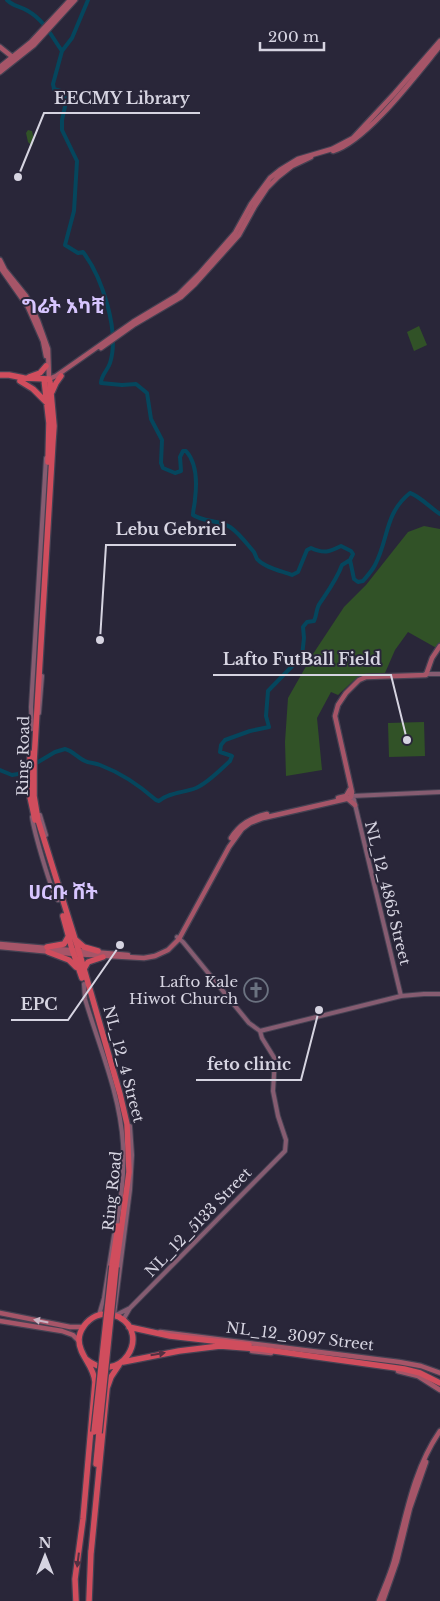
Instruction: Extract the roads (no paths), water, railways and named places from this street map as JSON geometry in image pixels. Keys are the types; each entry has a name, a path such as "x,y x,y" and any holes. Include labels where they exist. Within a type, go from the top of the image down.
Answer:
{"highway":[{"path":"20,379 35,376 48,365"},
{"path":"50,396 62,373"},
{"path":"0,376 45,381"},
{"path":"20,379 47,403"},
{"name":"Ring Road","path":"45,381 50,396 54,426 51,441 31,776 33,806 85,984 120,1094 127,1124 129,1149 129,1172 114,1266 96,1433"},
{"name":"Ring Road","path":"45,381 51,441"},
{"path":"47,949 64,944 71,936 84,947 98,951"},
{"path":"47,949 69,960 82,970 88,962 103,957"},
{"path":"111,1249 119,1230"},
{"path":"119,1230 122,1250"},
{"path":"83,1519 83,1500 95,1382 94,1372 81,1350 79,1341 83,1327 90,1320 99,1315 115,1316 124,1320 129,1327 132,1336 132,1347 112,1373 107,1388 91,1553"},
{"path":"129,1327 170,1336 215,1340 404,1366 421,1370 440,1378"},
{"path":"86,1359 97,1366 115,1366 122,1362 220,1346 260,1349 404,1369 420,1372 440,1382"},
{"path":"76,1601 75,1579 96,1433"},
{"path":"89,1601 96,1433"}],"main road":[{"path":"0,72 41,34 70,0"},
{"path":"52,22 75,0"},
{"path":"177,298 235,233 251,204 270,178 298,159 332,149 353,138 440,41"},
{"path":"45,381 62,373 119,335 133,322 177,298 195,284 239,235 260,196 278,177 300,162 336,150 356,140 440,46"},
{"path":"2,51 14,58"},
{"path":"2,51 13,55 14,58"},
{"path":"2,51 4,54 2,66"},
{"path":"2,66 14,58"},
{"path":"0,260 5,270 26,296 48,346 48,365 45,381"},
{"path":"0,267 23,298 31,313 45,349 48,365 62,373"},
{"path":"355,805 350,796 352,792 335,716 341,701 361,678 368,676 426,674 431,657 440,645"},
{"path":"0,946 76,952 103,957 153,957 168,950 178,938 229,842 239,827 256,817 350,796"},
{"path":"76,952 98,951 126,955 150,955 166,948 178,938"},
{"path":"0,1313 70,1327 83,1327"},
{"path":"0,1321 62,1331 73,1335 79,1341"},
{"name":"NL_12_3097 Street","path":"156,1332 399,1362 421,1366 440,1373"},
{"path":"238,1348 401,1371 418,1376 440,1390"},
{"path":"381,1601 395,1561 404,1516 425,1456 440,1432"},
{"path":"418,1477 440,1436"}],"street":[{"path":"426,674 440,674"},
{"path":"350,796 440,792"},
{"name":"NL_12_4865 Street","path":"355,805 402,996"},
{"path":"178,938 254,1028 260,1031 402,996 440,994"},
{"path":"85,984 86,1001 118,1111 122,1137 123,1175 118,1219 111,1249 104,1298 99,1315"},
{"name":"NL_12_4 Street","path":"85,984 94,997 130,1126 132,1170 115,1302 115,1316"},
{"name":"NL_12_5133 Street","path":"130,1308 285,1151 286,1140 275,1102 274,1058 260,1031"},
{"path":"115,1302 124,1311"},
{"path":"115,1316 130,1308"},
{"path":"124,1320 130,1308"}],"waterway":[{"path":"7,0 39,19 62,51"},
{"path":"88,0 72,38 62,51 53,84 54,89 64,92 66,102 62,130 77,161 74,211 65,245 78,253 83,252 90,263 103,290 111,320 113,336 110,363 102,377 101,383 136,384 147,393 151,419 162,440 161,463 163,468 175,473 181,471 180,457 183,451 186,451 192,461 196,480 193,515 230,527 246,542 260,562 274,569 292,575 298,572 307,550 311,548 326,552 341,546 353,554 350,560 354,579 358,582 363,581 374,567 391,518 402,501 410,493 440,514"},
{"path":"0,770 12,775 18,774 55,752 65,749 85,761 108,768 136,784 159,801 168,796 200,786 230,761 232,756 220,752 221,745 225,740 250,731 269,727 266,716 268,691 302,656 303,627 307,622 314,621 319,605 342,565 350,560"}],"place":[{"name":"EECMY Library","path":"18,177"},
{"name":"Lebu Gebriel","path":"100,640"},
{"name":"Lafto FutBall Field","path":"407,740"},
{"name":"EPC","path":"120,945"},
{"name":"Lafto Kale Hiwot Church","path":"256,990"},
{"name":"feto clinic","path":"319,1010"}],"district":[{"name":"ግሬት አካቺ","path":"63,306"},
{"name":"ሀርቡ ሸት","path":"63,892"}]}
